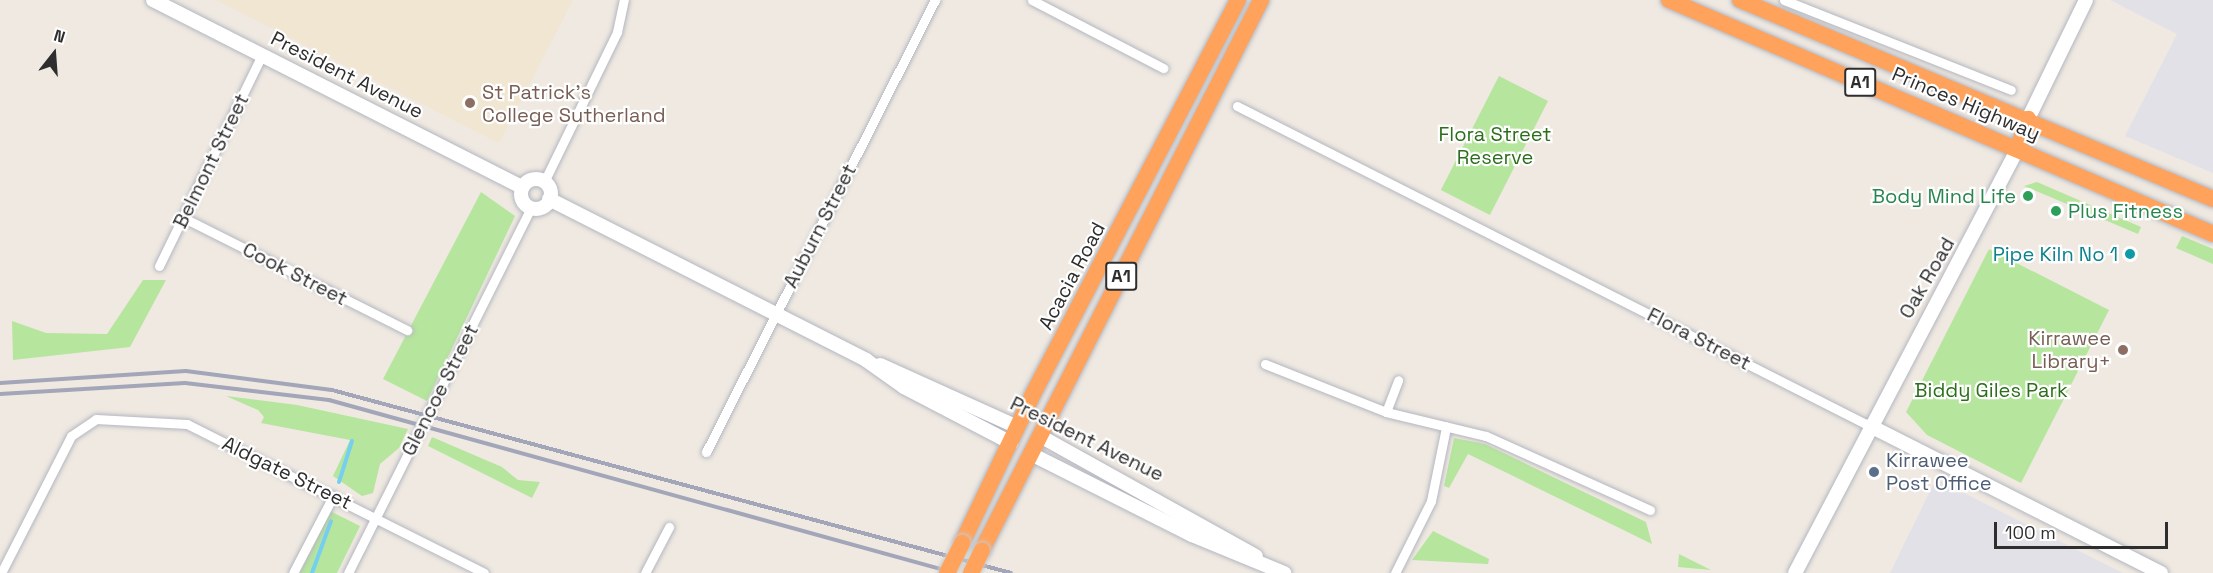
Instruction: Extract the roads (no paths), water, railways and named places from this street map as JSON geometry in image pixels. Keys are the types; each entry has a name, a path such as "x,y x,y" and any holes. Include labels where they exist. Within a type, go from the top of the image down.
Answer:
{"highway":[{"name":"Acacia Road","path":"947,573 1014,435 1238,0"},
{"name":"A1","path":"970,573 1261,0"},
{"name":"Princes Highway","path":"1668,0 2018,148 2213,234"},
{"name":"Princes Highway","path":"1740,0 2028,119 2213,199"},
{"name":"Oak Road","path":"2018,148 2028,119"},
{"name":"President Avenue","path":"1014,435 1040,436"},
{"name":"President Avenue","path":"1014,435 1031,454"}],"street":[{"name":"President Avenue","path":"153,0 522,187"},
{"path":"544,182 534,179 522,187 522,200 531,208 549,199 544,182 617,32 624,0"},
{"name":"Auburn Street","path":"706,452 935,0"},
{"path":"1032,0 1163,68"},
{"name":"Princes Highway","path":"1784,0 2011,90"},
{"path":"1807,10 1812,0"},
{"name":"Oak Road","path":"2028,119 2086,0"},
{"name":"Belmont Street","path":"159,266 262,55"},
{"name":"Flora Street","path":"1237,106 2161,573"},
{"name":"Oak Road","path":"1795,573 1870,426 2018,148"},
{"name":"President Avenue","path":"549,199 866,360 915,376 1014,435"},
{"name":"Glencoe Street","path":"348,573 531,208"},
{"name":"Cook Street","path":"184,218 407,330"},
{"path":"1264,364 1386,412 1486,436 1650,510"},
{"path":"1386,412 1398,380"},
{"name":"Aldgate Street","path":"1,573 79,426 96,419 188,424 484,573"},
{"path":"1395,573 1431,501 1446,428"},
{"name":"President Avenue","path":"1040,436 1282,572"},
{"name":"President Avenue","path":"1031,454 1201,539 1282,572"},
{"path":"293,573 333,496"},
{"path":"645,573 669,527"}],"waterway":[{"path":"339,482 352,441"},
{"path":"312,573 331,521"}],"railway":[{"path":"0,383 186,371 332,390 1011,573"},
{"path":"0,394 185,383 329,400 955,573"}],"place":[{"name":"St Patrick's College Sutherland","path":"470,103"},
{"name":"Body Mind Life","path":"2028,196"},
{"name":"Plus Fitness","path":"2056,211"},
{"name":"Pipe Kiln No 1","path":"2130,254"},
{"name":"Kirrawee Library+","path":"2123,350"},
{"name":"Kirrawee Post Office","path":"1874,472"}],"park label":[{"name":"Flora Street Reserve","path":"1495,146"},
{"name":"Biddy Giles Park","path":"1991,390"}]}
